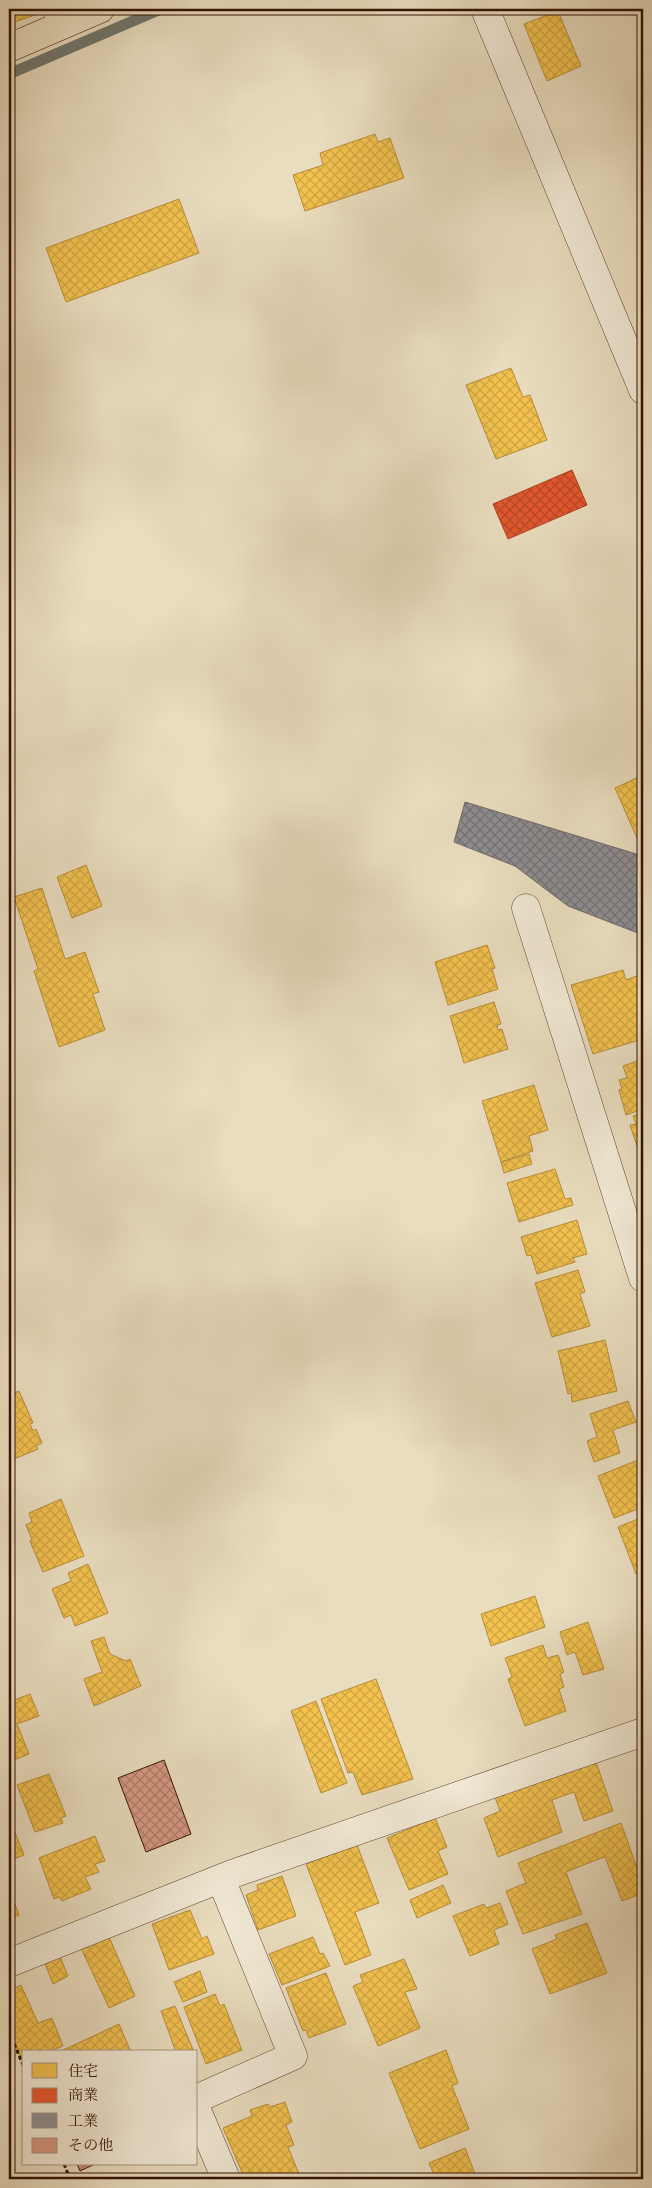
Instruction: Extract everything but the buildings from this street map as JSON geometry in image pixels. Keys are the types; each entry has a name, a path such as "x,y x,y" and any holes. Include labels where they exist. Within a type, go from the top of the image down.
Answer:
{"main road":[{"path":"9,48 60,17 100,9"}],"street":[{"path":"486,9 643,390"},
{"path":"526,908 643,1278"},
{"path":"9,1963 221,1879 643,1732"},
{"path":"198,2097 293,2056 221,1879"},
{"path":"198,2113 226,2179"}],"path":[{"path":"9,2032 22,2063"},
{"path":"65,2166 70,2179"}],"waterway":[{"path":"9,74 161,9"}]}
